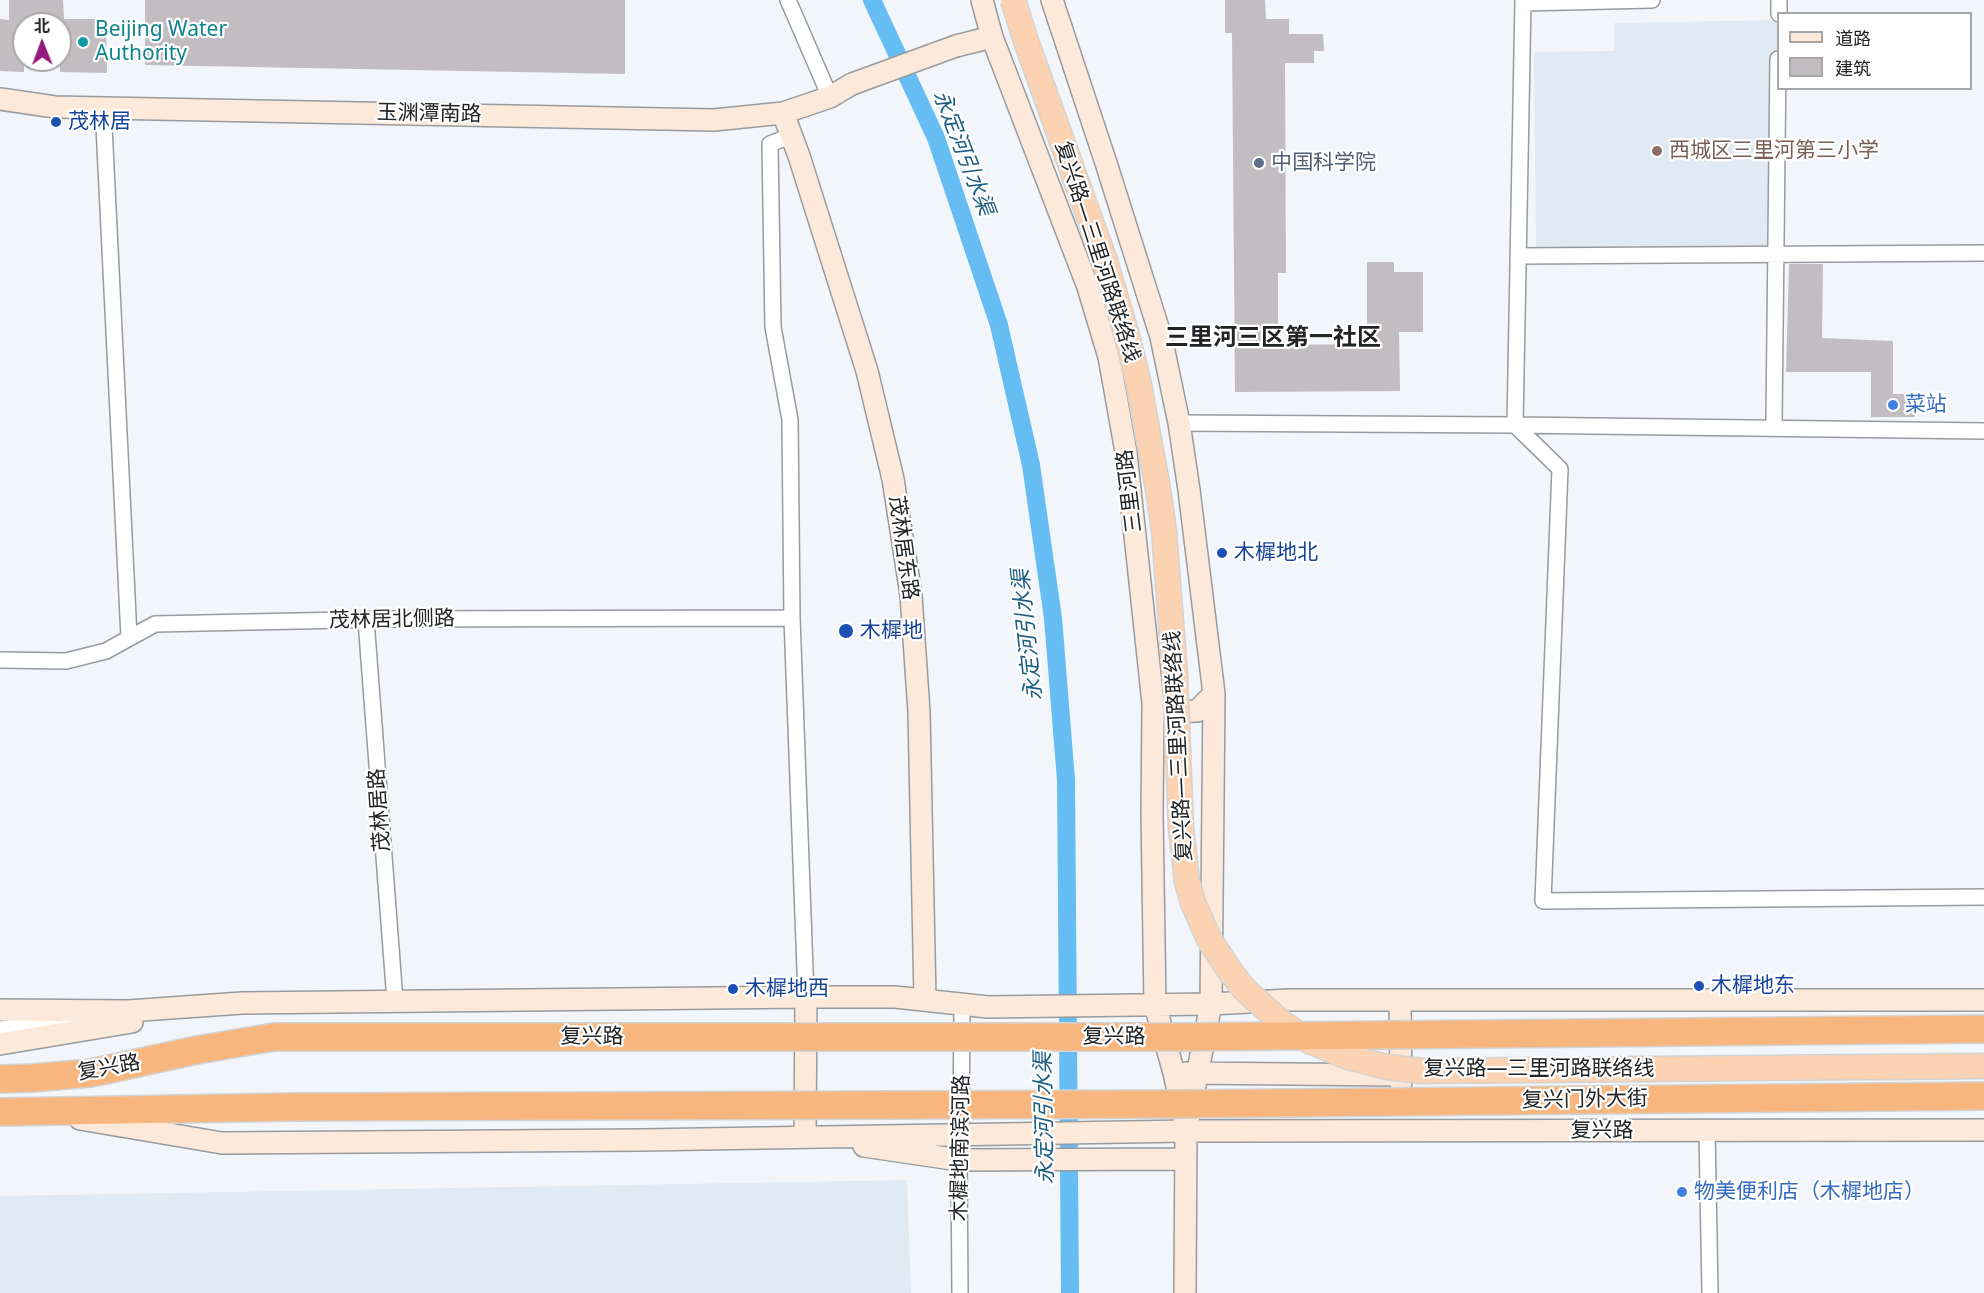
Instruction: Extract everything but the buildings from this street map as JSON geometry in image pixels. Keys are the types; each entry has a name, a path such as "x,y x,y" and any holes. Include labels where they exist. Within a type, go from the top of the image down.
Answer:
{"highway":[{"name":"复兴路","path":"0,1079 91,1073 197,1050 274,1037 1188,1037 1984,1029"},
{"name":"复兴门外大街","path":"1185,1104 1984,1096"},
{"name":"复兴路","path":"0,1112 294,1107 1185,1104"}],"main road":[{"name":"复兴路—三里河路联络线","path":"1013,0 1105,261 1138,380 1164,531 1175,675 1181,828 1187,882 1193,903 1209,939 1232,975 1246,991 1281,1022 1307,1040 1348,1057 1388,1067 1422,1071 1984,1066"}],"street":[{"path":"788,0 830,97"},
{"name":"三里河路","path":"982,0 992,37 1088,287 1109,357 1126,452 1153,703 1155,1005 1174,1073 1186,1131"},
{"path":"1052,0 1161,336 1190,490 1214,694 1211,1004 1186,1131 1185,1293"},
{"path":"1652,0 1523,2 1515,425 1560,469 1544,901 1984,897"},
{"name":"玉渊潭南路","path":"0,99 55,107 103,106 714,120 783,113 830,97 852,84 957,46 992,37"},
{"path":"1774,420 1779,90"},
{"path":"103,106 129,637"},
{"name":"茂林居东路","path":"783,113 867,371 893,479 911,595 919,712 925,999"},
{"path":"792,135 770,144 773,327 790,420 792,618 806,997 804,1137 959,1160 1185,1159"},
{"path":"1519,256 1984,253"},
{"path":"1109,357 1161,336"},
{"path":"1179,423 1984,431"},
{"name":"茂林居北侧路","path":"0,660 66,661 106,651 154,624 366,620 792,618"},
{"name":"茂林居路","path":"366,620 395,1001"},
{"path":"1153,703 1172,712 1197,711 1214,694"},
{"name":"复兴路","path":"0,1010 128,1011 242,1003 806,997 895,997 988,1007 1211,1004 1289,1000 1984,1000"},
{"path":"1400,1000 1401,1131"},
{"path":"0,1044 242,1003"},
{"name":"木樨地南滨河路","path":"960,1293 959,1160 962,1004"},
{"path":"0,1029 128,1011"},
{"path":"1174,1073 1401,1075"},
{"name":"复兴路","path":"32,1111 222,1143 1186,1131 1984,1130"},
{"path":"1148,1159 1186,1131"},
{"path":"1707,1131 1710,1293"}],"shaded area":[{"name":"西城区三里河第三小学","path":"1777,20 1780,249 1536,252 1534,52 1614,51 1614,23"},
{"path":"907,1180 911,1293 0,1293 0,1196"}],"waterway":[{"name":"永定河引水渠","path":"872,0 936,138 999,325 1031,465 1053,618 1066,780 1070,1293"}],"place":[{"name":"Beijing Water Authority","path":"83,42"},
{"name":"茂林居","path":"56,122"},
{"name":"西城区三里河第三小学","path":"1657,151"},
{"name":"中国科学院","path":"1259,163"},
{"name":"菜站","path":"1893,405"},
{"name":"木樨地北","path":"1222,553"},
{"name":"木樨地","path":"846,631"},
{"name":"木樨地东","path":"1699,986"},
{"name":"木樨地西","path":"733,989"},
{"name":"物美便利店（木樨地店）","path":"1682,1192"}],"district":[{"name":"三里河三区第一社区","path":"1273,338"}]}
